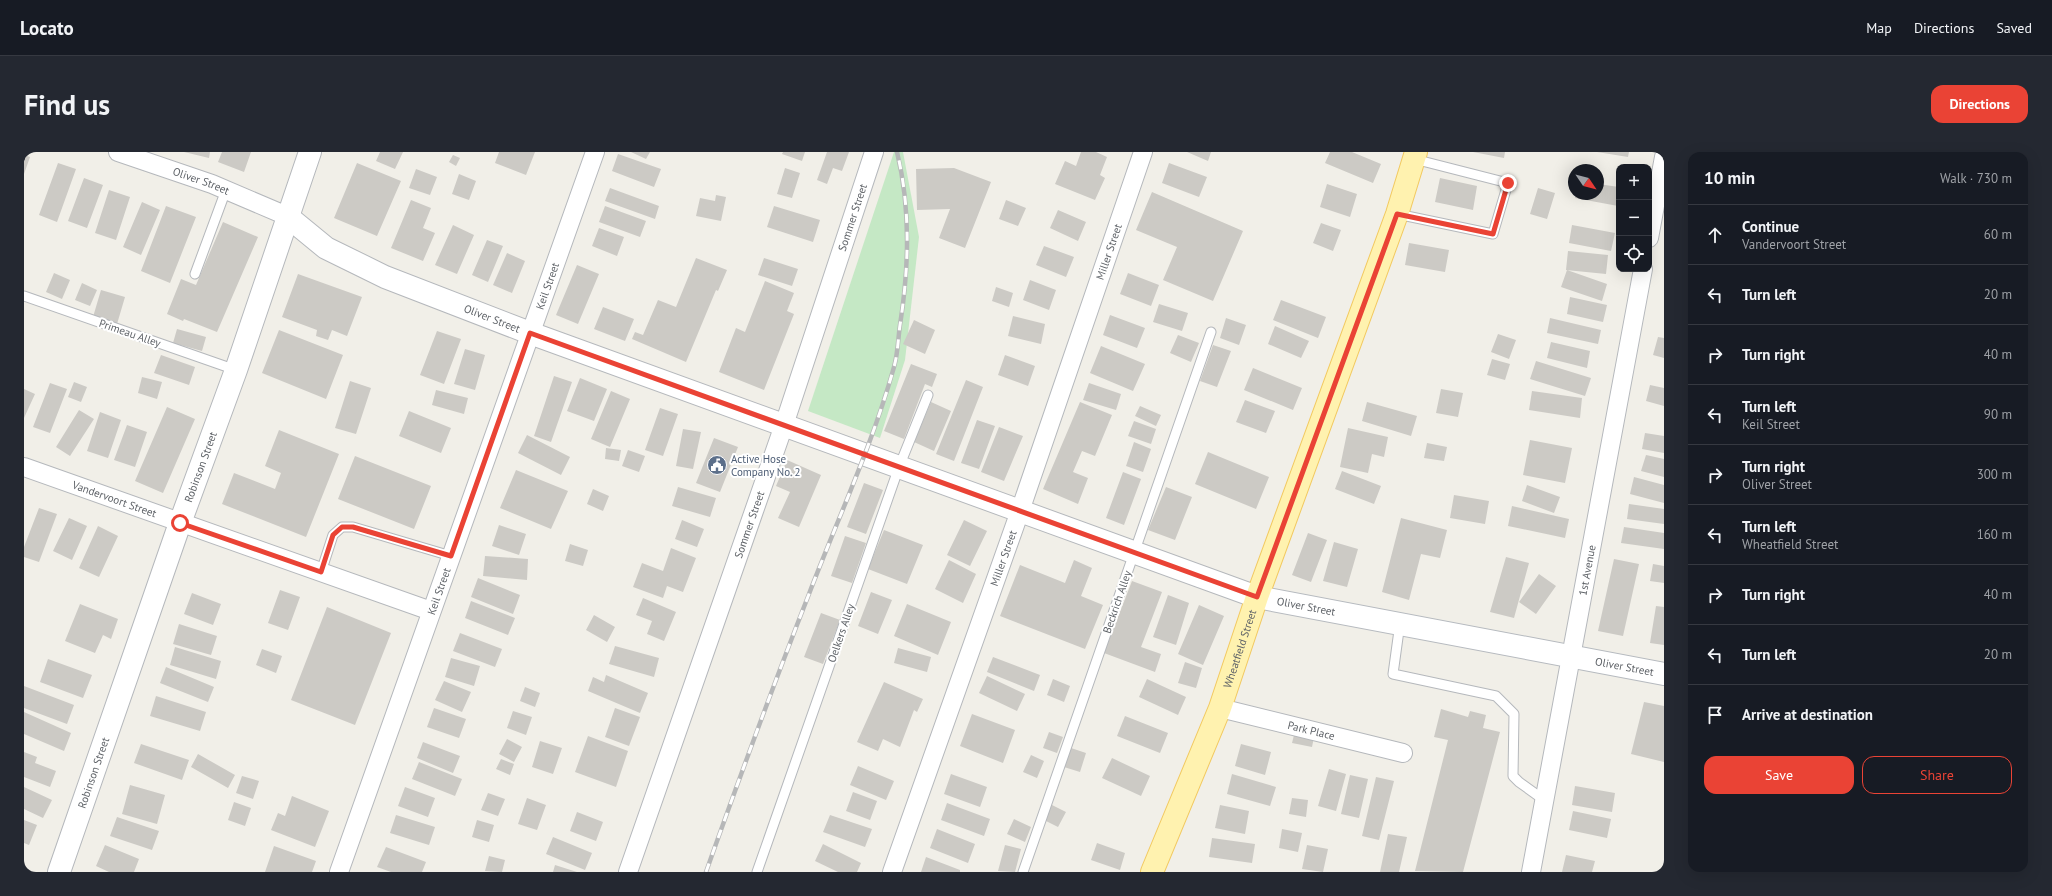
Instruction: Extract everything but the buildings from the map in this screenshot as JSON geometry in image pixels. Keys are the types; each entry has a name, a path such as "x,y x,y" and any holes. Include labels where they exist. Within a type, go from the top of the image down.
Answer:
{"main road":[{"name":"Wheatfield Street","path":"1152,872 1220,708 1257,597 1397,214 1415,155"}],"street":[{"name":"Oliver Street","path":"118,152 226,190 287,216 326,248 385,277 530,333 1257,597 1664,674"},
{"name":"Robinson Street","path":"59,872 180,523 236,370 287,216 310,152"},
{"name":"Keil Street","path":"339,872 595,152"},
{"name":"Sommer Street","path":"628,872 784,425 874,152"},
{"name":"Miller Street","path":"892,872 1020,511 1142,152"},
{"path":"1649,236 1664,157"},
{"name":"1st Avenue","path":"1531,872 1642,272"},
{"name":"Vandervoort Street","path":"24,467 431,611"},
{"name":"Park Place","path":"1220,708 1403,752"}],"lane":[{"path":"1397,214 1493,234 1508,183 1415,155"},
{"path":"195,274 226,190"},
{"name":"Primeau Alley","path":"24,296 236,370"},
{"name":"Beckrich Alley","path":"1023,872 1211,332"},
{"name":"Oelkers Alley","path":"757,872 899,467 928,395"},
{"path":"321,572 333,535 342,527 353,527 451,556"},
{"path":"1400,624 1393,674 1496,696 1514,714 1514,776 1518,782 1544,800"}],"green space":[{"path":"894,152 903,152 919,237 905,360 880,438 808,411"}],"railway":[{"path":"706,872 782,663 876,425 894,367 907,260 905,195 897,152"}],"place":[{"name":"Active Hose Company No. 2","path":"717,465"}],"route":[{"path":"180,523 321,572 333,535 342,527 353,527 451,556 530,333 1257,597 1397,214 1493,234 1508,183"}]}
